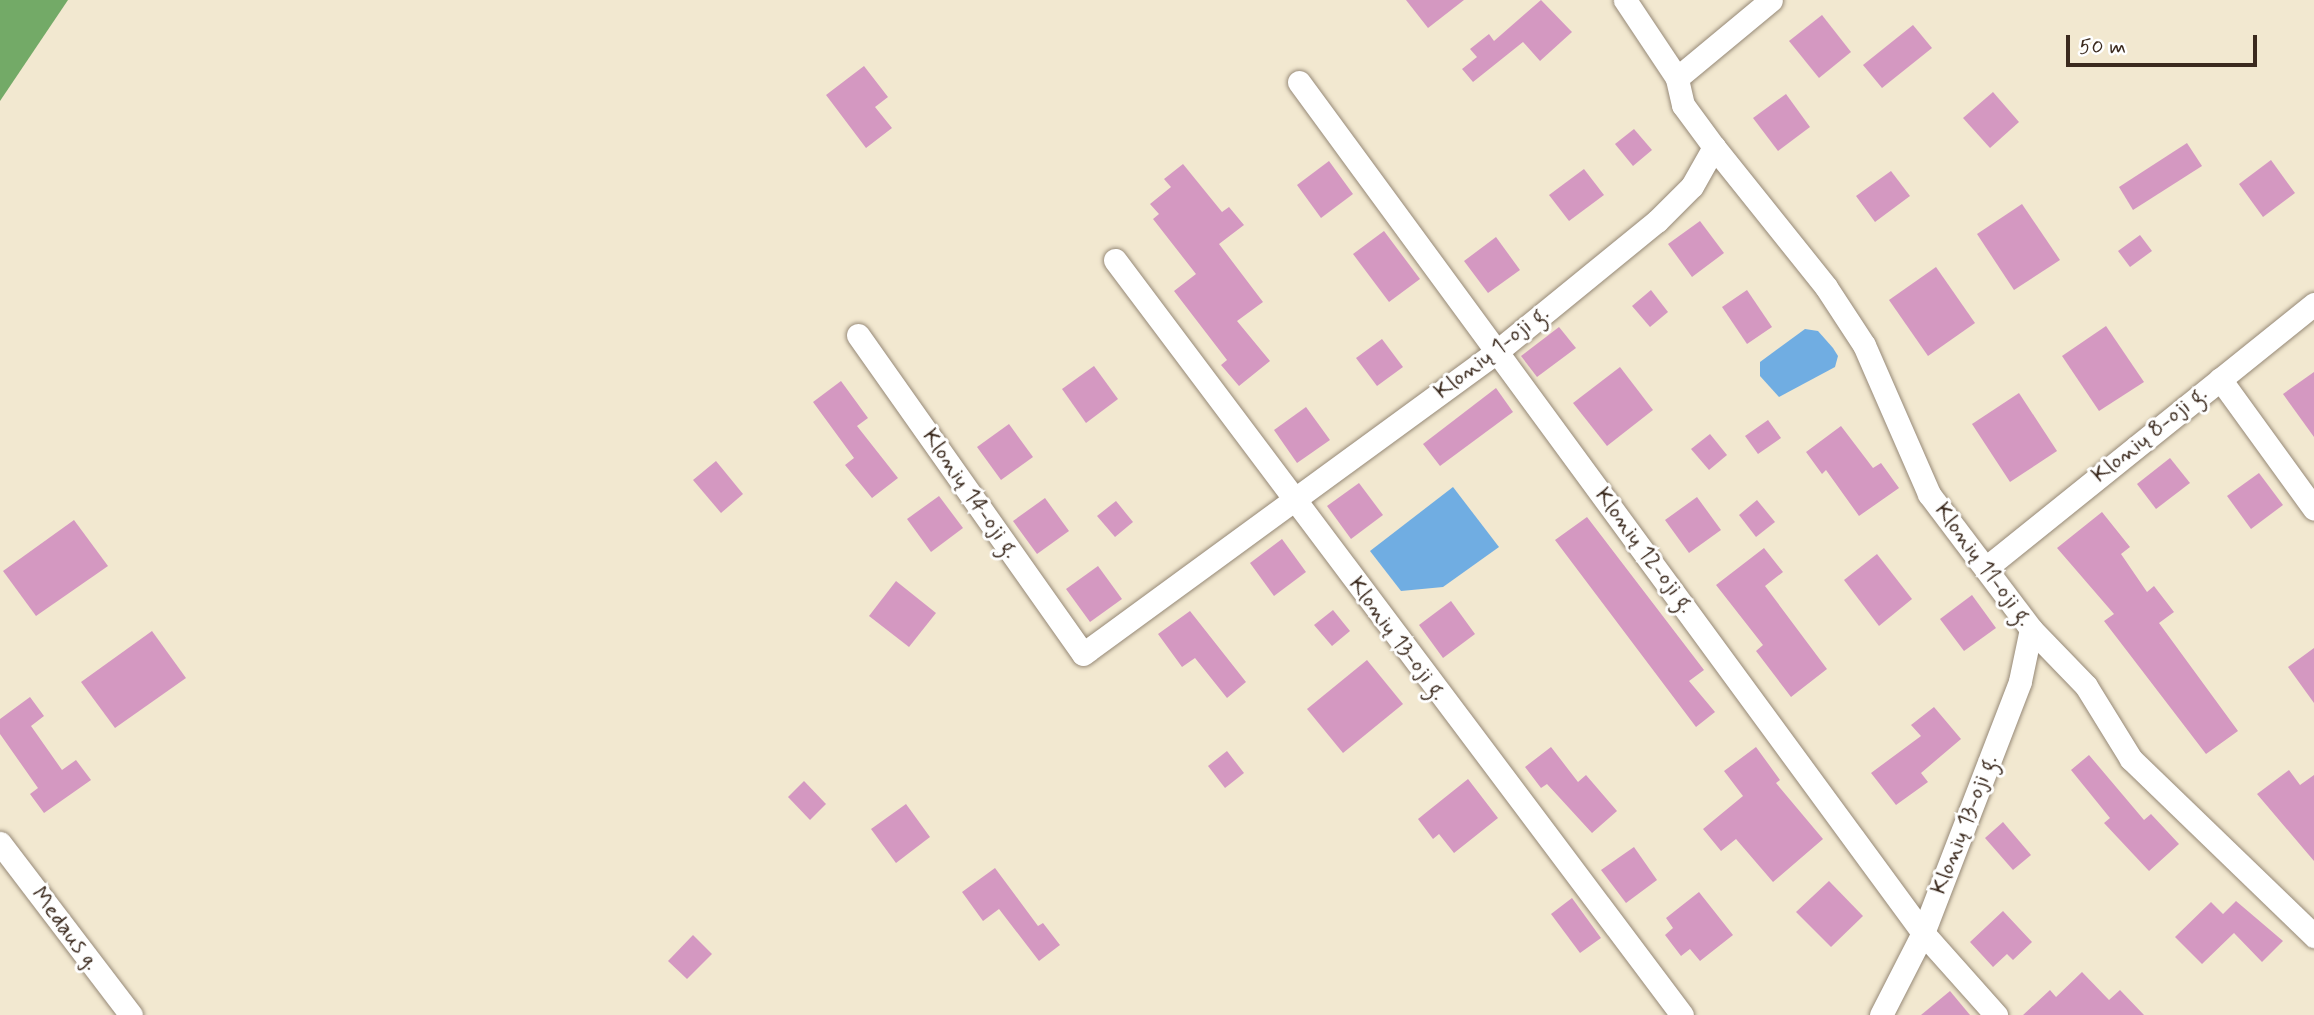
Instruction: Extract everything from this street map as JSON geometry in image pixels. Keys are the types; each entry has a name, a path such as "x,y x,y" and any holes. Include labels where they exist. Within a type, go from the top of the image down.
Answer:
{"street":[{"path":"1625,0 1677,78 1684,105 1714,147"},
{"path":"1677,78 1771,0"},
{"name":"Klonių 12-oji g.","path":"1299,82 1495,353 1807,769 1923,933 1996,1015"},
{"name":"Klonių 1-oji g.","path":"1083,654 1495,353 1657,221 1692,186 1714,147"},
{"name":"Klonių 11-oji g.","path":"1714,147 1842,310 1864,345 1929,494 1987,567 2031,629 2086,686 2131,759 2314,936"},
{"name":"Klonių 13-oji g.","path":"1115,260 1293,502 1682,1015"},
{"name":"Klonių 8-oji g.","path":"1987,567 2314,304"},
{"name":"Klonių 14-oji g.","path":"858,335 1083,654"},
{"path":"2220,379 2314,509"},
{"name":"Klonių 13-oji g.","path":"1881,1015 1923,933 2020,681 2031,629"},
{"name":"Medaus g.","path":"0,842 131,1015"}],"green space":[{"path":"0,0 68,0 0,101"}],"water":[{"path":"1805,329 1818,331 1833,348 1838,356 1835,367 1779,397 1760,376 1760,362"},
{"path":"1453,487 1499,547 1443,587 1401,591 1370,551"}],"building":[{"path":"1406,0 1464,0 1428,28"},
{"path":"1541,0 1572,32 1540,61 1523,42 1473,82 1462,69 1477,57 1470,49 1489,34 1494,41"},
{"path":"1822,15 1851,52 1819,78 1789,41"},
{"path":"1913,25 1932,48 1882,88 1863,65"},
{"path":"864,66 888,97 875,107 892,128 866,148 826,95"},
{"path":"1993,92 2019,122 1990,148 1963,118"},
{"path":"1786,94 1810,127 1778,151 1753,118"},
{"path":"1634,129 1652,150 1633,166 1615,144"},
{"path":"2187,143 2202,166 2133,210 2119,187"},
{"path":"2271,160 2295,193 2263,217 2239,184"},
{"path":"1329,161 1353,194 1321,218 1297,185"},
{"path":"1183,164 1222,212 1229,207 1244,225 1219,244 1263,302 1237,321 1270,361 1239,386 1221,365 1227,360 1174,291 1196,274 1153,219 1159,214 1150,204 1171,187 1164,179"},
{"path":"1584,169 1604,195 1569,221 1549,195"},
{"path":"1891,171 1910,196 1875,222 1856,196"},
{"path":"2022,204 2060,260 2014,290 1977,234"},
{"path":"1700,221 1724,253 1692,277 1668,244"},
{"path":"1384,231 1420,279 1389,302 1353,254"},
{"path":"2140,235 2152,251 2130,267 2118,251"},
{"path":"1496,237 1520,270 1488,293 1464,261"},
{"path":"1936,267 1975,323 1928,356 1889,300"},
{"path":"1651,290 1668,312 1650,327 1632,306"},
{"path":"1747,290 1772,327 1747,344 1722,307"},
{"path":"2106,326 2144,382 2099,411 2062,356"},
{"path":"1559,327 1576,348 1537,377 1521,356"},
{"path":"1382,339 1403,367 1377,386 1356,358"},
{"path":"1094,366 1118,399 1086,423 1062,389"},
{"path":"1620,367 1653,410 1607,446 1573,403"},
{"path":"2314,372 2314,437 2283,394"},
{"path":"841,381 868,418 857,426 898,478 872,498 845,465 854,458 813,402"},
{"path":"1496,388 1513,412 1440,466 1423,444"},
{"path":"2019,393 2057,451 2010,482 1972,424"},
{"path":"1306,407 1330,440 1297,463 1274,430"},
{"path":"1768,420 1781,438 1758,454 1745,436"},
{"path":"1009,424 1033,457 1001,480 977,447"},
{"path":"1841,426 1873,468 1881,463 1899,488 1859,516 1826,470 1822,474 1806,452"},
{"path":"1710,434 1727,455 1709,470 1691,449"},
{"path":"2170,458 2190,483 2156,509 2137,484"},
{"path":"716,461 743,494 721,513 693,480"},
{"path":"2259,473 2283,505 2251,529 2227,496"},
{"path":"1359,483 1383,515 1351,539 1327,506"},
{"path":"939,496 963,528 931,552 907,519"},
{"path":"1697,497 1721,530 1689,553 1665,520"},
{"path":"1045,498 1069,531 1037,554 1013,521"},
{"path":"1757,500 1775,522 1756,537 1739,515"},
{"path":"1116,501 1133,522 1115,537 1097,516"},
{"path":"2102,512 2130,547 2121,554 2147,592 2154,586 2174,612 2159,623 2238,731 2206,754 2104,621 2114,614 2057,548"},
{"path":"1587,517 1704,670 1689,681 1715,712 1696,727 1555,540"},
{"path":"74,520 108,566 36,616 3,571"},
{"path":"1282,539 1306,572 1274,596 1250,563"},
{"path":"1764,548 1783,572 1765,586 1827,669 1791,697 1756,651 1763,645 1716,585"},
{"path":"1877,554 1912,599 1879,626 1844,580"},
{"path":"1098,566 1122,599 1090,622 1066,589"},
{"path":"896,581 936,613 909,647 869,616"},
{"path":"1972,595 1996,628 1964,651 1940,619"},
{"path":"1451,601 1475,634 1443,658 1419,625"},
{"path":"1333,610 1350,631 1332,646 1314,625"},
{"path":"1190,611 1246,682 1227,698 1195,658 1182,667 1158,634"},
{"path":"152,631 186,678 115,728 81,682"},
{"path":"2314,648 2314,703 2288,667"},
{"path":"1367,660 1403,704 1343,753 1307,709"},
{"path":"30,697 44,716 31,726 62,770 76,760 91,780 44,813 30,794 38,788 0,734 0,719"},
{"path":"1934,707 1961,739 1921,773 1928,782 1896,805 1871,773 1921,736 1911,725"},
{"path":"1551,747 1578,782 1586,775 1617,811 1592,833 1547,784 1541,788 1525,767"},
{"path":"1756,747 1780,780 1776,783 1823,839 1773,882 1736,839 1721,851 1703,829 1743,796 1724,771"},
{"path":"1227,751 1244,773 1225,788 1208,766"},
{"path":"2089,755 2144,820 2151,814 2179,844 2149,871 2104,823 2110,818 2071,770"},
{"path":"2289,770 2300,785 2314,775 2314,861 2257,794"},
{"path":"1468,779 1498,818 1454,853 1439,834 1433,839 1418,819"},
{"path":"804,781 826,804 810,820 788,797"},
{"path":"906,804 930,837 896,863 871,829"},
{"path":"2003,822 2031,855 2013,870 1985,838"},
{"path":"1634,847 1657,880 1626,903 1601,870"},
{"path":"995,868 1038,926 1043,923 1060,945 1039,961 999,909 983,921 962,892"},
{"path":"1829,881 1863,916 1831,947 1796,912"},
{"path":"1699,892 1733,935 1700,961 1690,949 1681,956 1665,935 1673,928 1666,918"},
{"path":"1572,898 1601,938 1580,953 1551,914"},
{"path":"2236,901 2283,941 2262,962 2234,933 2202,964 2175,937 2211,902 2223,914"},
{"path":"2003,911 2032,942 2013,960 2007,954 1993,967 1970,942"},
{"path":"693,935 712,954 687,979 668,961"},
{"path":"2082,972 2109,1000 2120,990 2144,1015 2023,1015 2050,990 2056,997"},
{"path":"1950,991 1970,1015 1921,1015"}]}
